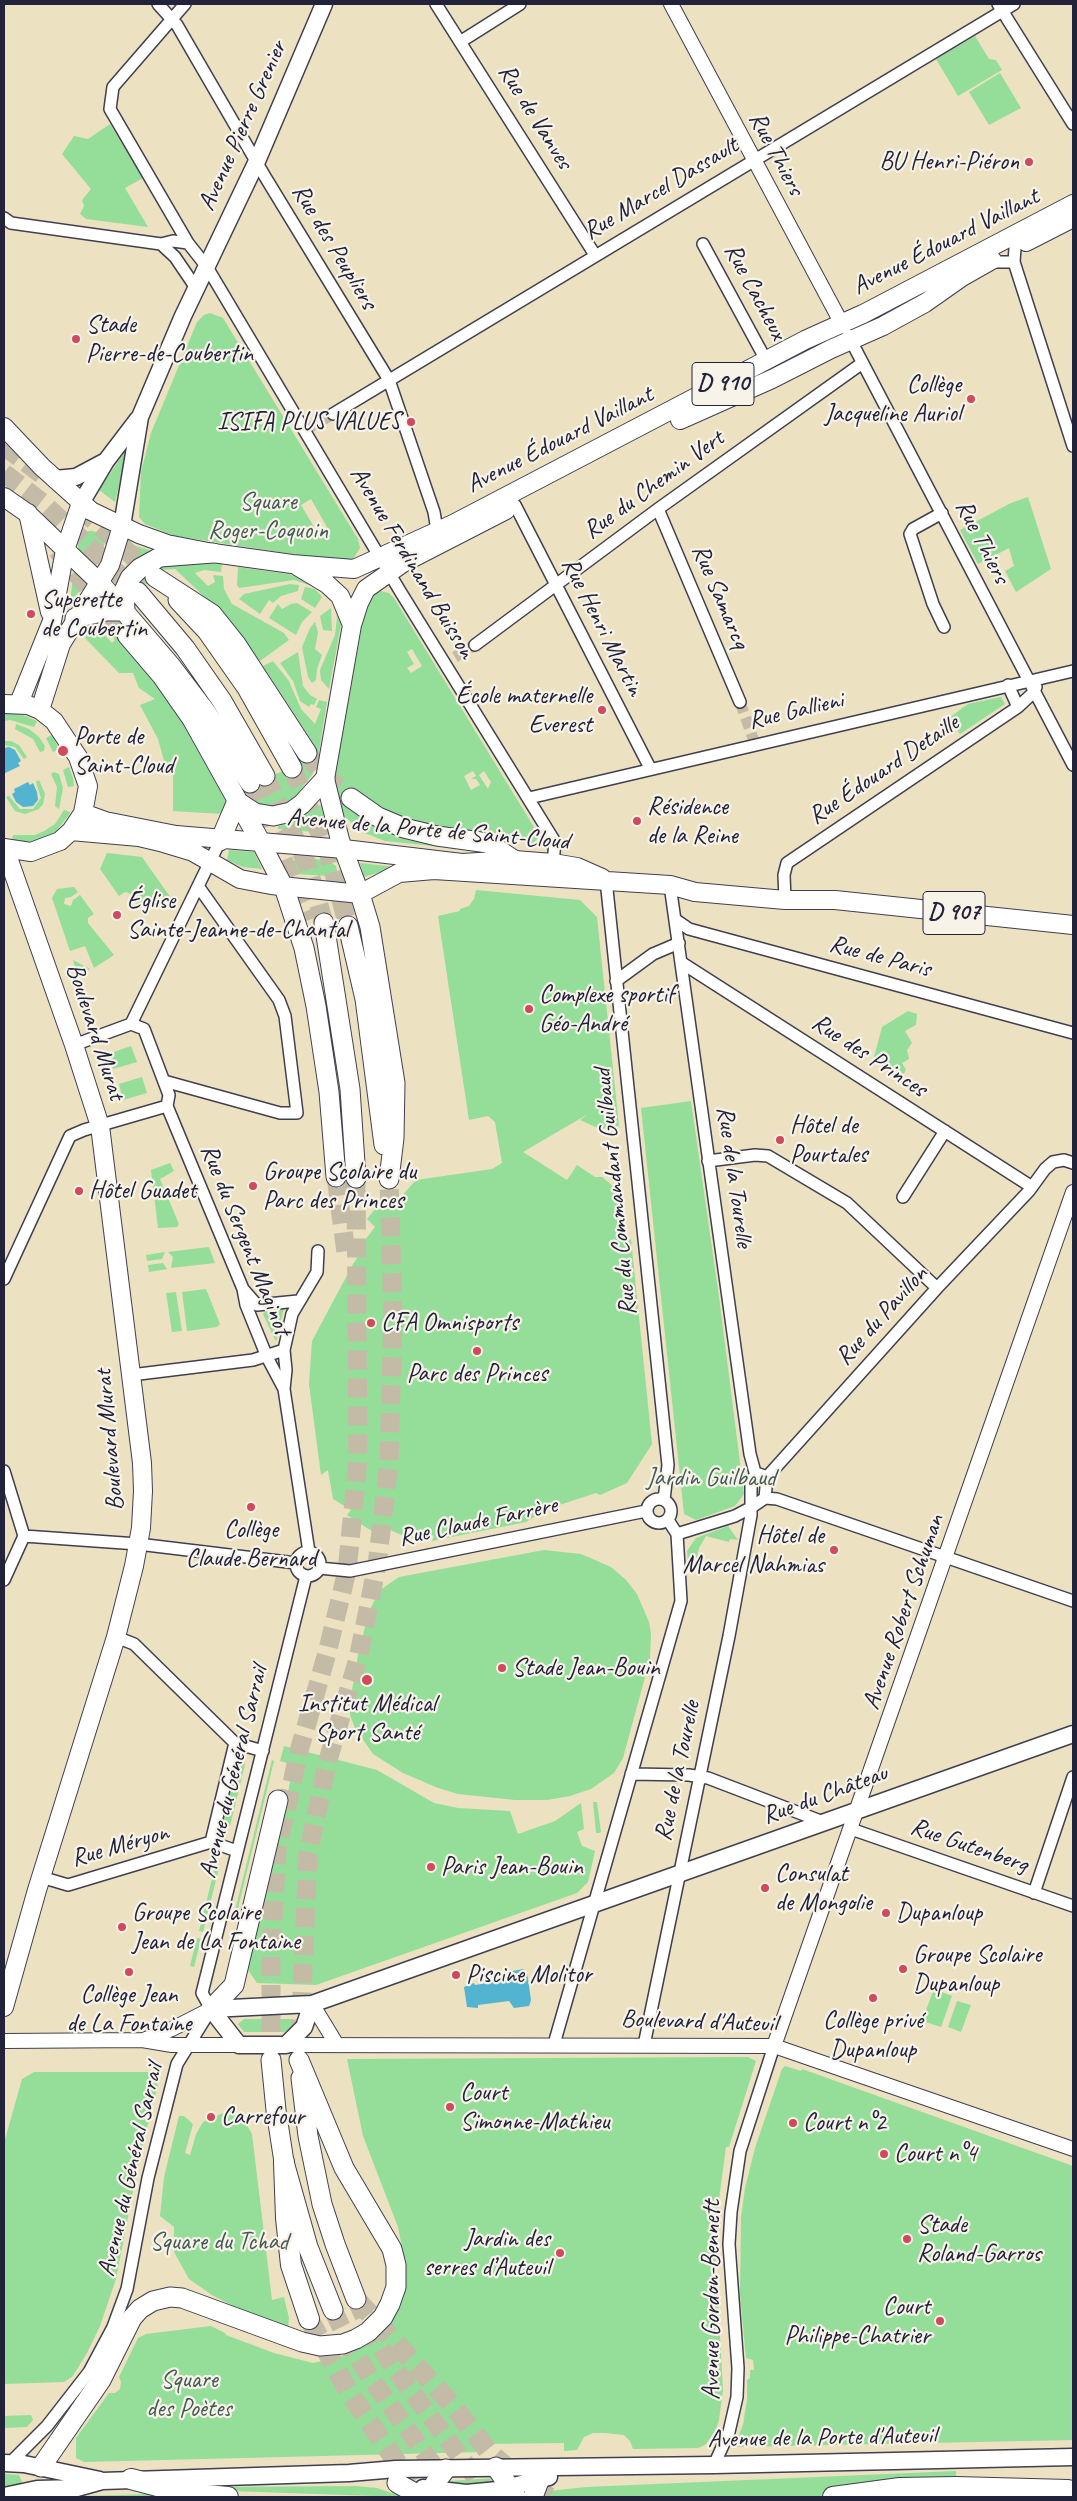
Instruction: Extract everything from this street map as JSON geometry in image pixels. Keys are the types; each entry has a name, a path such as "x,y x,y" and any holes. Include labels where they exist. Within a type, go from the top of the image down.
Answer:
{"highway":[{"path":"125,611 124,591 130,578 140,568 160,557 213,552"},
{"path":"292,768 247,688 208,631 154,577 212,614 236,644 307,753"},
{"path":"100,583 171,666 257,780 222,701 185,648 138,592"},
{"path":"76,618 106,612 125,611"},
{"path":"127,635 162,676 192,719 260,841"},
{"path":"237,801 255,813 273,816 292,812 325,779"},
{"path":"351,798 378,817 404,828 437,836 488,843 514,860"},
{"path":"220,840 237,801"},
{"path":"284,887 304,948 316,1006 329,1092 336,1177"},
{"path":"348,926 365,999 389,1178 394,1138 395,1083 370,927 360,894"},
{"path":"317,922 337,1004 350,1089 356,1178"},
{"path":"211,2009 234,1984 278,1800"},
{"path":"271,2060 284,2162 286,2218 291,2265 309,2319"},
{"path":"41,2467 101,2380 132,2318 140,2309 153,2301 170,2297 182,2298 302,2342 320,2346 334,2345 356,2339 368,2332 383,2317 396,2287 397,2272 392,2250 344,2168 299,2060 302,2097 316,2180 334,2244 356,2299"},
{"path":"284,2162 308,2247 333,2310"},
{"path":"496,2467 514,2493"},
{"path":"397,2483 429,2495 435,2483 446,2469"},
{"path":"131,2479 184,2492 228,2497"},
{"path":"833,2497 900,2488 956,2487 1071,2490"},
{"path":"950,2497 1071,2490"}],"main road":[{"name":"Avenue Pierre Grenier","path":"140,418 196,288 257,161 324,4"},
{"name":"Avenue Édouard Vaillant","path":"360,894 333,815 325,779 352,625 358,603 366,589 389,572 515,505 708,406 772,379 846,332 1073,204"},
{"name":"Avenue Édouard Vaillant","path":"4,427 81,503 91,511 122,526 167,544 292,564 354,569 437,530 767,362 805,340 883,326 925,303 962,277 989,262 1014,255 1073,218"},
{"path":"4,848 23,853 51,846 71,831 83,813 88,786 86,774 62,730 40,710 11,703 52,621 65,550 81,503 106,461 140,418"},
{"path":"40,710 60,644 110,565 122,526 140,418"},
{"path":"55,479 76,477 106,461"},
{"path":"13,504 100,583"},
{"path":"13,504 52,621"},
{"name":"Avenue Édouard Vaillant","path":"292,564 328,584 340,596 352,625"},
{"name":"Avenue de la Porte de Saint-Cloud","path":"83,813 105,821 176,835 344,849 462,863 514,860 553,864 577,867 606,880"},
{"path":"71,831 139,837 193,852 240,879 284,887 360,894"},
{"path":"260,841 284,887"},
{"name":"Boulevard Murat","path":"4,848 74,1044 100,1126 142,1464 142,1500 138,1544 116,1637 41,1878 4,2006"},
{"name":"Boulevard Murat","path":"22,894 23,853"},
{"name":"Avenue de la Porte de Saint-Cloud","path":"360,894 399,873 434,870 584,881 606,880"},
{"name":"D 907","path":"606,880 670,885 695,892 784,895 1073,925"},
{"name":"Rue du Château","path":"312,2004 1073,1734"},
{"path":"211,2009 312,2004 304,2027 286,2045"},
{"path":"211,2009 239,2045"},
{"name":"Boulevard d'Auteuil","path":"239,2045 286,2045"},
{"name":"Avenue de la Porte d'Auteuil","path":"4,2496 77,2488 102,2481 131,2479 349,2473 396,2469 714,2466 1073,2457"},
{"name":"Avenue de la Porte d'Auteuil","path":"7,2463 41,2467 102,2481"},
{"name":"Avenue de la Porte d'Auteuil","path":"429,2495 514,2493 536,2489 572,2468"},
{"name":"Avenue de la Porte d'Auteuil","path":"349,2473 397,2483"}],"street":[{"name":"Rue des Peupliers","path":"158,4 173,18 389,380 434,512 437,530"},
{"path":"173,18 185,4"},
{"name":"Rue de Vanves","path":"436,4 594,255"},
{"path":"460,42 520,4"},
{"name":"Rue Thiers","path":"672,4 753,160 846,332 861,364 1033,680"},
{"name":"Rue Marcel Dassault","path":"333,414 753,160 999,8 1014,4"},
{"path":"999,8 1073,124"},
{"name":"Avenue Ferdinand Buisson","path":"173,18 113,86 110,109 112,114 188,243 207,267 379,556 451,660 555,842 553,864"},
{"path":"4,218 11,223 162,244 172,241 188,243"},
{"path":"162,244 175,257 196,288"},
{"name":"Rue Cacheux","path":"703,244 767,362"},
{"path":"1014,255 1073,446"},
{"name":"Rue du Chemin Vert","path":"475,645 658,508 861,364"},
{"name":"Rue Henri Martin","path":"515,505 650,768"},
{"name":"Rue Samarcq","path":"658,508 740,702"},
{"path":"942,513 913,529 910,534 933,604 944,627"},
{"name":"Rue Gallieni","path":"529,798 650,768 1073,671"},
{"path":"1033,680 1034,692 1073,765"},
{"path":"1008,685 1018,707"},
{"name":"Rue Édouard Detaille","path":"784,895 784,871 787,863 1018,707 1034,692"},
{"path":"74,1044 131,1024 220,840"},
{"path":"533,876 549,869 553,864"},
{"name":"Rue du Commandant Guilbaud","path":"606,880 668,1465 664,1500 671,1509 668,1520"},
{"name":"Rue de la Tourelle","path":"644,2045 729,1636 752,1506 751,1484 761,1476 750,1454 670,885"},
{"path":"164,1081 280,1113 297,1113 285,1016 279,1000 198,886"},
{"name":"Rue de Paris","path":"676,920 689,929 1073,1033"},
{"path":"616,981 653,954 679,943"},
{"name":"Rue des Princes","path":"682,963 1032,1187"},
{"name":"Rue du Sergent Maginot","path":"131,1024 144,1029 169,1095 167,1106 243,1289 246,1305 267,1357 284,1389"},
{"path":"4,1279 70,1136 167,1106"},
{"path":"902,1197 945,1131"},
{"path":"708,1161 755,1155 768,1156 847,1203 937,1288"},
{"name":"Rue du Pavillon","path":"761,1476 1032,1187 1053,1162 1064,1160 1073,1163"},
{"name":"Avenue Robert Schuman","path":"774,2046 1073,1192"},
{"path":"309,1552 299,1557 296,1564 300,1573 306,1576 312,1575 319,1568 318,1558 309,1552 284,1389 286,1370 284,1350 292,1314 317,1272 318,1251"},
{"path":"243,1289 258,1305 298,1301"},
{"path":"131,1375 267,1357 284,1350"},
{"path":"4,1471 24,1536 4,1580"},
{"path":"761,1476 765,1498"},
{"path":"677,1534 735,1516 765,1498 777,1499 1073,1600"},
{"path":"554,2044 681,1601 677,1534 668,1520 656,1523 649,1519 646,1511 652,1501 664,1500"},
{"name":"Rue Claude Farrère","path":"319,1568 350,1571 646,1511"},
{"path":"24,1536 138,1544 296,1564"},
{"name":"Avenue du Général Sarrail","path":"7,2463 45,2428 79,2387 95,2362 113,2327 131,2273 159,2129 177,2064 211,2009 202,1993 306,1576"},
{"path":"116,1637 134,1644 235,1743 263,1751"},
{"name":"Avenue du Général Sarrail","path":"211,1842 235,1743"},
{"path":"631,1774 699,1776 823,1822"},
{"path":"1034,1893 1073,1776"},
{"name":"Rue Gutenberg","path":"851,1829 1073,1906"},
{"path":"211,1842 237,1851"},
{"name":"Rue Méryon","path":"41,1878 68,1885 211,1842"},
{"path":"312,2004 337,2045"},
{"path":"4,2042 142,2040 172,2029 211,2009"},
{"name":"Boulevard d'Auteuil","path":"142,2040 187,2046 239,2045"},
{"name":"Boulevard d'Auteuil","path":"286,2045 554,2044 774,2046 1073,2149"},
{"name":"Avenue Gordon-Bennett","path":"714,2466 729,2432 737,2397 738,2368 729,2244 731,2212 740,2152 774,2046"},
{"path":"37,2493 41,2467"}],"green space":[{"path":"975,36 989,59 996,60 1002,70 958,96 936,59"},
{"path":"1000,73 1021,108 989,125 969,92"},
{"path":"110,124 143,178 125,188 148,227 86,219 80,214 84,206 82,200 91,189 62,154 74,136 88,139"},
{"name":"Square Roger-Coquoin","path":"210,313 223,318 358,539 360,548 353,559 344,562 175,536 145,524 139,517 141,472 151,433 197,322 204,315","holes":["258,410 265,415 266,419 262,425 251,418 252,413","311,499 327,527 317,532 301,505"]},
{"path":"127,451 115,502 99,490"},
{"path":"1028,497 1051,569 1016,592 1005,571 1014,566 1009,548 978,564 960,530 1011,503"},
{"path":"91,531 100,535 104,544 100,553 91,557 82,553 78,544 82,535"},
{"path":"136,546 150,550 126,569 125,568"},
{"path":"200,561 222,564 221,572 204,570 195,573 208,586 215,582 213,575 223,576 224,589 232,604 284,633 289,640 260,661 227,618 175,569 160,570 133,596 134,587 145,574 164,564"},
{"path":"238,567 302,576 318,588 294,580 239,588 237,585"},
{"path":"75,573 85,583 70,604 73,574"},
{"path":"290,584 299,585 298,591 281,596 273,603 269,600 260,614 239,599 244,594"},
{"path":"305,587 315,589 322,597 315,608 301,599"},
{"path":"380,591 389,593 394,598 537,832 538,838 533,844 439,831 347,801 482,851 385,841 362,832 343,815 335,786 335,777 368,598","holes":["412,649 422,666 411,673 407,668 414,664 407,652","473,771 476,776 471,779 476,779 480,785 471,790 464,776","484,771 491,782 488,789 479,775"]},
{"path":"297,603 312,612 302,622 296,635 269,618 278,604 282,609"},
{"path":"336,606 342,619 329,689 321,680 320,670 335,635"},
{"path":"331,608 332,631 323,630 320,616"},
{"path":"116,620 123,623 185,720 225,797 226,806 223,814 173,811 173,770 167,771 158,739 140,705 155,699 139,688 133,673 119,673 85,638 87,632 103,624 106,627 101,631 112,643 115,640 110,634"},
{"path":"315,622 318,632 315,649 322,655 317,669 316,680 312,683 308,677 302,647 310,628"},
{"path":"298,652 303,686 310,695 317,699 314,705 311,704 309,707 300,701 293,681 280,663"},
{"path":"273,661 289,681 301,709 315,724 321,709 316,707 319,700 327,702 317,764 312,775 291,802 275,807 261,805 252,801 240,787 300,765 314,744 263,666"},
{"path":"1001,697 1005,704 960,734 949,718 968,704"},
{"path":"4,713 21,714 37,721 34,727 10,720 4,721"},
{"path":"16,724 29,729 39,737 45,746 44,751 40,752 33,739 15,729"},
{"path":"52,735 59,749 53,752 46,738"},
{"path":"4,741 11,741 19,745 27,757 24,759 15,747 4,745"},
{"path":"69,767 74,786 68,787 63,770"},
{"path":"54,772 59,774 63,788 59,809 55,806 57,787 51,774"},
{"path":"39,780 45,794 43,804 39,809 25,814 15,811 6,797 9,796 20,809 33,809 41,798 36,782"},
{"path":"321,805 327,831 325,833 278,829 278,826 293,823 316,806"},
{"path":"64,810 70,812 69,815 55,832 33,841 12,841 13,835 35,835 44,831 55,824"},
{"path":"229,850 254,852 262,869 243,867 227,860"},
{"path":"107,853 142,857 173,901 172,904 157,896 140,909 129,893 125,892 119,896 100,869"},
{"path":"302,858 328,860 336,866 337,871 328,876 297,874 289,870 290,862"},
{"path":"360,863 396,867 364,877"},
{"path":"74,887 78,892 71,897 65,898 64,904 71,906 73,900 80,895 94,914 88,918 88,923 114,955 94,968 85,946 70,951 52,898 57,889"},
{"name":"Parc des Princes","path":"476,890 580,900 597,917 619,1126 600,1129 580,1120 588,1114 523,1152 567,1180 577,1165 595,1177 602,1177 620,1192 625,1242 631,1239 652,1444 627,1483 600,1495 596,1493 547,1509 526,1522 432,1541 434,1536 428,1534 409,1538 390,1530 384,1539 347,1515 351,1510 333,1499 328,1470 321,1475 309,1384 312,1341 353,1264 365,1246 362,1244 375,1227 367,1219 381,1202 390,1209 416,1180 492,1169 502,1163 495,1122 488,1116 469,1120 438,916 460,911 460,909 469,906 474,899"},
{"path":"73,960 90,969 78,976"},
{"path":"908,1011 917,1014 916,1025 905,1031 912,1043 907,1050 909,1059 902,1063 906,1070 903,1075 874,1057 882,1027"},
{"path":"131,1046 137,1062 113,1069 108,1054"},
{"path":"142,1077 147,1093 123,1100 119,1084"},
{"name":"Jardin Guilbaud","path":"691,1101 719,1297 744,1494 735,1506 696,1520 684,1514 641,1108"},
{"path":"170,1163 174,1171 160,1179 179,1224 177,1227 158,1228 151,1170"},
{"path":"209,1247 215,1263 171,1268 173,1257 168,1252"},
{"path":"165,1252 162,1259 147,1261 146,1255"},
{"path":"163,1263 167,1269 149,1272 148,1265"},
{"path":"206,1289 220,1324 217,1327 187,1331 182,1292"},
{"path":"176,1292 182,1331 172,1332 166,1293"},
{"path":"284,1308 276,1341 263,1314 269,1309"},
{"path":"728,1526 738,1540 730,1539 729,1542 706,1536 699,1548 696,1562 688,1562 687,1551 696,1538"},
{"name":"Stade Jean-Bouin","path":"544,1550 581,1554 611,1567 626,1580 637,1594 649,1622 651,1634 650,1659 623,1758 614,1773 591,1789 570,1796 547,1800 515,1800 458,1794 438,1788 403,1773 373,1754 355,1728 350,1715 350,1702 358,1655 369,1611 380,1590 399,1577"},
{"name":"Paris Jean-Bouin","path":"284,1746 377,1770 434,1803 458,1808 510,1811 518,1834 555,1821 581,1803 584,1829 577,1832 582,1846 595,1851 588,1882 577,1893 316,1985 257,1983 248,1970 294,1765 280,1761"},
{"path":"241,1760 245,1764 230,1826 224,1827 221,1825 238,1761"},
{"path":"272,1760 274,1761 237,1912 235,1911"},
{"path":"593,1802 597,1802 601,1832 599,1833 596,1833"},
{"path":"215,1867 219,1868 203,1932 199,1931"},
{"path":"197,1938 201,1939 194,1967 190,1966"},
{"path":"934,1989 952,1996 941,2027 922,2021"},
{"path":"957,2001 971,2005 961,2032 948,2027"},
{"path":"244,2019 292,2019 296,2023 285,2032 244,2032 238,2024"},
{"name":"Jardin des serres d’Auteuil","path":"748,2057 756,2061 729,2147 726,2147 719,2200 716,2267 723,2390 719,2420 715,2432 705,2445 698,2448 633,2449 630,2441 624,2435 593,2433 584,2437 577,2450 564,2451 564,2443 482,2444 481,2452 84,2462 76,2458 76,2438 109,2393 115,2393 120,2389 121,2382 119,2377 138,2338 146,2334 211,2326 226,2335 274,2353 313,2363 340,2357 366,2343 405,2263 398,2227 363,2136 347,2059"},
{"name":"Stade Roland-Garros","path":"785,2066 801,2071 802,2069 1073,2166 1073,2440 734,2447 743,2425 747,2399 747,2380 750,2378 750,2370 754,2370 753,2360 746,2358 740,2295 741,2217 745,2188 755,2148 782,2069"},
{"path":"34,2072 149,2072 158,2085 140,2155 116,2279 100,2326 87,2353 73,2376 64,2382 4,2384 4,2143 22,2079"},
{"name":"Square du Tchad","path":"223,2113 237,2115 244,2120 252,2134 272,2300 284,2297 289,2318 288,2328 241,2310 212,2295 189,2279 174,2252 174,2227 160,2216 164,2177 179,2116 184,2116 193,2124 185,2153 190,2155 196,2134 203,2122"},
{"path":"31,2415 33,2420 27,2427 4,2428 4,2416"},
{"path":"956,2471 957,2497 541,2497 549,2491 586,2487"},
{"path":"4,2474 19,2475 22,2482 18,2486 4,2487"},
{"path":"494,2478 495,2483 461,2486 446,2484 449,2481"},
{"path":"356,2486 377,2488 403,2497 230,2491 214,2487"},
{"path":"149,2494 169,2497 52,2497"}],"water":[{"path":"9,747 15,750 21,761 18,763 20,766 5,773 4,748"},
{"path":"28,782 30,785 33,783 38,800 33,806 23,807 16,802 12,794 15,792 14,789"},
{"path":"523,1969 527,1973 531,2000 529,2006 514,2008 509,2001 478,2005 478,2008 467,2007 464,1987 474,1983 475,1985 505,1980 508,1972"}],"tunnel":[{"path":"306,430 333,414"},
{"path":"4,446 45,477"},
{"path":"4,473 43,503 138,592"},
{"path":"80,508 154,576"},
{"path":"57,550 127,635"},
{"path":"455,657 475,645"},
{"path":"740,702 755,744"},
{"path":"307,753 320,772 351,798"},
{"path":"292,768 329,855 348,926"},
{"path":"265,776 307,864 324,923"},
{"path":"250,783 309,920"},
{"path":"336,1177 347,1260"},
{"path":"271,2060 271,1949 277,1850 299,1751 327,1653 347,1571 358,1460 356,1178"},
{"path":"300,2039 308,1854 328,1760 358,1659 377,1565 389,1463 393,1314 389,1179"},
{"path":"356,2299 373,2335 395,2369 490,2497"},
{"path":"356,2299 453,2406 489,2452 520,2479 549,2497"},
{"path":"333,2310 351,2347 374,2383 444,2480"},
{"path":"309,2319 350,2394 411,2483"}],"place":[{"name":"BU Henri-Piéron","path":"1029,162"},
{"name":"Stade Pierre-de-Coubertin","path":"76,339"},
{"name":"Collège Jacqueline Auriol","path":"971,399"},
{"name":"ISIFA PLUS VALUES","path":"411,422"},
{"name":"Superette de Coubertin","path":"31,614"},
{"name":"École maternelle Everest","path":"602,710"},
{"name":"Porte de Saint-Cloud","path":"63,751"},
{"name":"Résidence de la Reine","path":"637,821"},
{"name":"Église Sainte-Jeanne-de-Chantal","path":"117,915"},
{"name":"Complexe sportif Géo-André","path":"529,1009"},
{"name":"Hôtel de Pourtales","path":"780,1140"},
{"name":"Groupe Scolaire du Parc des Princes","path":"253,1186"},
{"name":"Hôtel Guadet","path":"79,1191"},
{"name":"CFA Omnisports","path":"371,1323"},
{"name":"Parc des Princes","path":"477,1351"},
{"name":"Collège Claude Bernard","path":"251,1507"},
{"name":"Hôtel de Marcel Nahmias","path":"834,1550"},
{"name":"Stade Jean-Bouin","path":"502,1668"},
{"name":"Institut Médical Sport Santé","path":"367,1680"},
{"name":"Paris Jean-Bouin","path":"431,1867"},
{"name":"Consulat de Mongolie","path":"765,1888"},
{"name":"Dupanloup","path":"886,1913"},
{"name":"Groupe Scolaire Jean de La Fontaine","path":"122,1927"},
{"name":"Groupe Scolaire Dupanloup","path":"903,1969"},
{"name":"Collège Jean de La Fontaine","path":"129,1972"},
{"name":"Piscine Molitor","path":"456,1975"},
{"name":"Collège privé Dupanloup","path":"873,1998"},
{"name":"Court Simonne-Mathieu","path":"450,2107"},
{"name":"Carrefour","path":"211,2117"},
{"name":"Court n°2","path":"793,2123"},
{"name":"Court n°4","path":"884,2154"},
{"name":"Stade Roland-Garros","path":"907,2239"},
{"name":"Jardin des serres d’Auteuil","path":"560,2253"},
{"name":"Court Philippe-Chatrier","path":"940,2321"}],"park label":[{"name":"Square des Poètes","path":"189,2394"}]}
